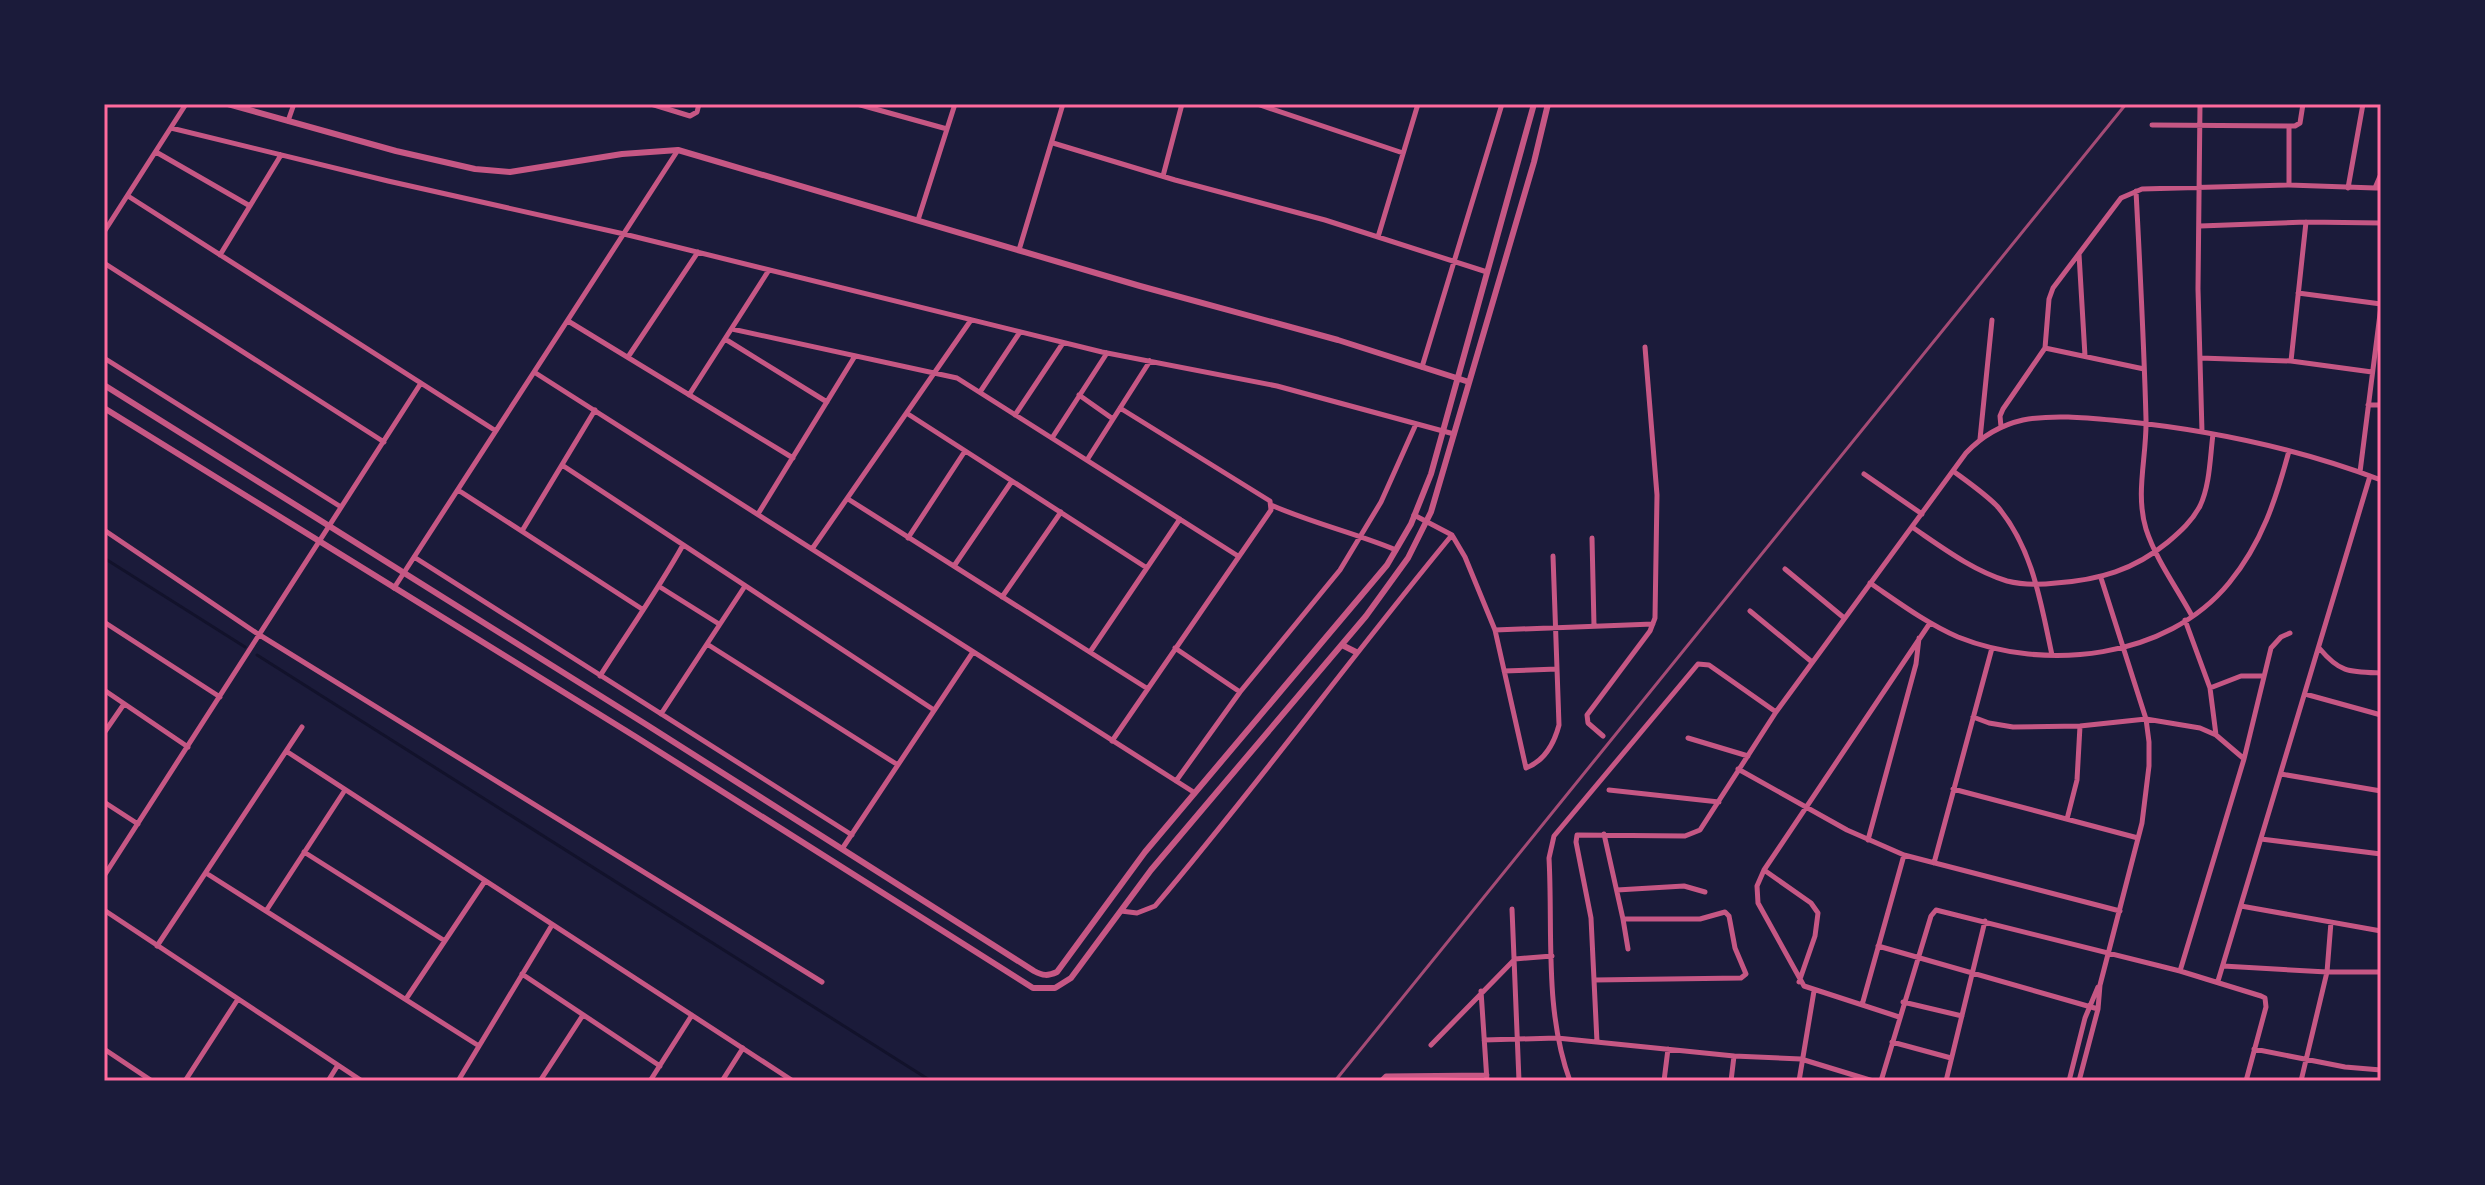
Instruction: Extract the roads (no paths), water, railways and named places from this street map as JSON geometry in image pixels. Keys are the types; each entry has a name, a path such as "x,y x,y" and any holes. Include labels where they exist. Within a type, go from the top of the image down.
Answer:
{"street":[{"path":"104,232 186,104"},
{"path":"228,104 396,151 475,169 510,172 622,154 678,150 1338,340 1469,382"},
{"path":"288,121 294,104"},
{"path":"651,104 690,116 697,112 699,104"},
{"path":"857,104 947,129"},
{"path":"918,220 955,104"},
{"path":"1019,250 1063,104"},
{"path":"1163,176 1182,104"},
{"path":"1378,237 1418,104"},
{"path":"1422,367 1502,104"},
{"path":"104,385 1034,971 1043,976 1051,975 1057,972 1145,852 1387,565 1396,550 1431,474 1534,104"},
{"path":"104,408 636,737 1033,988 1055,988 1071,978 1151,870 1366,616 1408,558 1427,521 1454,434 1548,104"},
{"path":"2200,104 2202,432"},
{"path":"2152,125 2289,126 2300,123 2303,104"},
{"path":"2348,188 2363,104"},
{"path":"1261,105 1403,153"},
{"path":"2289,126 2289,185"},
{"path":"171,128 624,234 1063,343 1277,386 1454,434"},
{"path":"1053,143 1378,237 1487,272"},
{"path":"394,588 678,150"},
{"path":"156,152 250,206"},
{"path":"220,255 281,155"},
{"path":"2001,427 2003,409 2045,348 2050,294 2121,198 2136,191 2199,188 2289,185 2378,188 2381,174"},
{"path":"2136,191 2146,423 2141,491 2146,529 2192,616"},
{"path":"128,196 496,431"},
{"path":"2291,361 2306,222"},
{"path":"2200,226 2381,223"},
{"path":"628,357 698,252"},
{"path":"2079,253 2085,356"},
{"path":"104,263 384,442"},
{"path":"689,395 769,270"},
{"path":"2298,293 2381,305 2360,472"},
{"path":"812,549 971,320"},
{"path":"1980,439 1992,320"},
{"path":"568,321 793,458"},
{"path":"732,329 957,378 1238,556"},
{"path":"980,392 1020,332"},
{"path":"725,339 827,402"},
{"path":"1015,415 1063,343"},
{"path":"1603,736 1588,723 1587,715 1654,624 1659,529 1645,347"},
{"path":"2045,348 2144,369"},
{"path":"1052,438 1107,353"},
{"path":"758,514 855,356"},
{"path":"104,358 341,507"},
{"path":"2200,358 2291,361 2372,372"},
{"path":"1087,460 1150,361"},
{"path":"534,372 1195,793"},
{"path":"104,876 421,383"},
{"path":"1079,395 1113,419"},
{"path":"2368,405 2381,405"},
{"path":"1112,741 1271,510 1270,501 1120,408"},
{"path":"522,531 595,410"},
{"path":"908,414 1147,568"},
{"path":"1597,1042 1591,918 1575,838 1582,834 1694,835 1705,825 1738,769 1843,617 1980,439 2001,427 2023,420 2051,417 2146,423 2213,434 2331,461 2381,480"},
{"path":"1176,781 1240,692 1340,570 1381,502 1416,424"},
{"path":"1912,527 1983,572 2011,582 2037,585 2101,578 2137,565 2187,526 2201,504 2213,434"},
{"path":"908,538 965,451"},
{"path":"1870,583 1930,623 1992,648 2052,655 2085,654 2157,636 2210,605 2249,556 2275,503 2289,451"},
{"path":"562,465 934,710"},
{"path":"1953,471 1997,507 2024,551 2037,585 2052,655"},
{"path":"1864,474 1922,514"},
{"path":"2218,981 2370,476"},
{"path":"954,566 1012,481"},
{"path":"458,490 642,609"},
{"path":"848,499 1148,689"},
{"path":"1271,505 1396,550"},
{"path":"1002,597 1061,512"},
{"path":"1414,515 1452,535 1460,545 1495,630 1526,768 1541,760 1556,735 1560,716 1553,556"},
{"path":"1090,652 1180,519"},
{"path":"104,530 258,634 822,982"},
{"path":"1121,911 1137,913 1155,906 1452,535"},
{"path":"1592,538 1594,626"},
{"path":"600,676 642,609 660,587 683,545"},
{"path":"414,557 852,835"},
{"path":"1785,569 1843,617"},
{"path":"2079,1081 2138,838 2149,766 2146,719 2101,578"},
{"path":"661,714 745,586"},
{"path":"660,587 719,624"},
{"path":"1750,611 1812,662"},
{"path":"2185,620 2210,688 2216,735"},
{"path":"104,622 220,697"},
{"path":"1899,1017 1814,991 1799,982 1758,903 1757,886 1764,870 1930,623"},
{"path":"1495,630 1654,624"},
{"path":"2180,971 2244,759 2271,648 2281,637 2290,633"},
{"path":"1868,840 1916,664 1919,637"},
{"path":"707,644 898,765"},
{"path":"1342,645 1356,652"},
{"path":"1175,648 1240,692"},
{"path":"1934,863 1992,648"},
{"path":"2319,648 2343,670 2381,673"},
{"path":"842,849 973,652"},
{"path":"1570,1081 1557,1038 1550,847 1554,836 1693,668 1703,663 1709,665 1776,712"},
{"path":"1504,671 1557,669"},
{"path":"2210,688 2241,676 2264,676"},
{"path":"104,690 188,747"},
{"path":"2305,694 2381,715"},
{"path":"104,733 124,704"},
{"path":"1973,717 2013,727 2080,726 2146,719 2200,728 2216,735 2244,759"},
{"path":"2067,819 2077,780 2080,726"},
{"path":"157,946 302,727"},
{"path":"1688,738 1748,756"},
{"path":"1616,746 1623,752"},
{"path":"286,751 793,1081"},
{"path":"1738,769 1806,808 1904,855 2120,911"},
{"path":"2281,774 2381,791"},
{"path":"1953,789 2138,838"},
{"path":"266,911 345,790"},
{"path":"1609,790 1719,802"},
{"path":"104,802 138,824"},
{"path":"1604,834 1628,949"},
{"path":"2261,839 2381,854"},
{"path":"304,852 445,941"},
{"path":"1862,1005 1904,855"},
{"path":"1764,870 1811,903 1818,913 1815,936 1799,982"},
{"path":"206,873 479,1046"},
{"path":"406,999 485,881"},
{"path":"1617,890 1684,886 1705,892"},
{"path":"2241,906 2381,931"},
{"path":"1512,909 1519,1081"},
{"path":"104,910 362,1081"},
{"path":"1881,1081 1903,1002 1931,916 1936,910 2218,981 2265,998 2266,1007 2246,1081"},
{"path":"1594,980 1741,978 1746,974 1735,948 1728,913 1700,919 1623,919"},
{"path":"1946,1081 1985,921"},
{"path":"2301,1081 2327,972 2331,922"},
{"path":"458,1081 552,925"},
{"path":"1878,946 2098,1009"},
{"path":"1431,1045 1515,959 1552,956"},
{"path":"2223,966 2381,972"},
{"path":"522,974 660,1066"},
{"path":"1051,975 1055,988"},
{"path":"2069,1081 2089,1006 2100,985"},
{"path":"1381,1081 1386,1076 1487,1078 1481,991"},
{"path":"1799,1081 1814,991"},
{"path":"185,1081 238,999"},
{"path":"1903,1002 1962,1016"},
{"path":"540,1081 583,1015"},
{"path":"650,1081 692,1015"},
{"path":"1484,1040 1557,1038 1734,1056 1801,1059 1873,1081"},
{"path":"1892,1042 1951,1058"},
{"path":"722,1081 743,1048"},
{"path":"104,1049 152,1081"},
{"path":"1664,1081 1668,1049"},
{"path":"2254,1049 2381,1070"},
{"path":"1731,1081 1734,1056"},
{"path":"328,1081 338,1065"}],"waterway":[{"path":"104,558 245,647"},
{"path":"257,655 931,1081"}],"railway":[{"path":"1335,1081 2126,104"}]}
